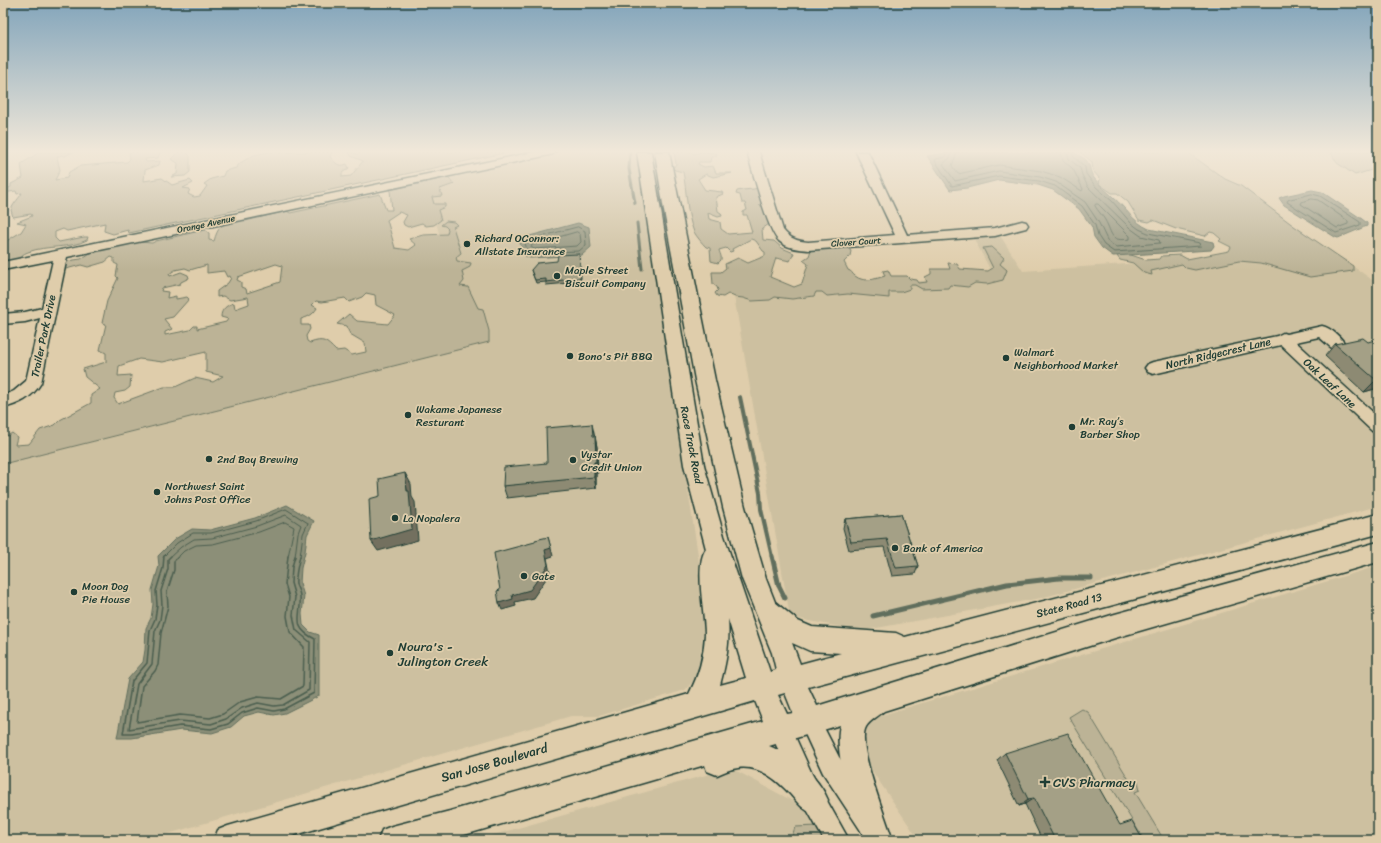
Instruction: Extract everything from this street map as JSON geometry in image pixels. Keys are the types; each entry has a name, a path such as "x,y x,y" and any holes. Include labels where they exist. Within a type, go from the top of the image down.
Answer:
{"main road":[{"name":"Race Track Road","path":"650,191 694,465 713,536 754,660 761,686 780,729"},
{"path":"669,191 705,380 734,507 748,560 784,653 791,678 810,721"},
{"path":"671,326 694,324"},
{"path":"680,382 705,380"},
{"name":"State Road 13","path":"761,686 1261,556 1378,524"},
{"path":"698,704 707,686 715,659 717,633 713,596 713,536"},
{"path":"392,840 450,825 810,721 1115,626 1378,552"},
{"path":"1245,590 1247,573 1261,556"},
{"path":"1115,626 1123,615 1129,602 1131,589"},
{"path":"765,606 790,629 810,639 912,646"},
{"name":"San Jose Boulevard","path":"228,840 254,835 761,686"},
{"path":"877,700 860,715 853,724 850,740 853,756 879,837"},
{"path":"450,825 464,835 740,754 760,757 780,766 795,778 814,800"}],"street":[{"name":"Orange Avenue","path":"3,266 361,191"},
{"name":"Clover Court","path":"765,191 777,230 782,237 794,244 808,246 994,232 1022,225"},
{"path":"881,191 903,239"},
{"name":"Trailer Park Drive","path":"3,402 20,396 28,390 33,383 61,254"},
{"path":"3,319 25,317 48,312"},
{"name":"North Ridgecrest Lane","path":"1153,368 1283,338 1322,331 1339,346"},
{"name":"Oak Leaf Lane","path":"1283,338 1378,427"},
{"path":"810,721 831,766 879,837"},
{"path":"780,729 804,782 837,840"}],"shaded area":[{"path":"16,191 189,191 188,194 194,197 200,196 203,191 324,191 129,233 128,230 113,234 104,231 105,223 67,231 63,229 55,232 55,238 59,242 84,237 88,237 87,240 73,245 42,248 28,252 13,261 3,261 3,243 21,232 26,224 17,222 32,216 31,214 13,217 11,210 22,193 17,194"},
{"path":"390,191 441,191 442,196 432,197 434,204 445,204 445,207 438,210 441,220 434,225 426,226 422,223 408,227 404,225 403,222 407,215 399,212 387,220 395,248 409,250 416,245 409,239 423,235 447,234 448,229 441,225 446,221 454,222 457,225 453,227 461,253 456,257 457,261 471,263 470,267 462,271 464,281 460,286 468,287 478,308 483,309 489,331 489,342 3,464 3,435 7,436 12,433 17,437 15,445 29,444 40,430 55,425 60,420 91,403 91,395 100,389 85,377 83,369 106,362 106,353 100,350 106,324 102,323 107,301 118,278 116,276 118,265 114,263 114,258 111,257 105,262 88,267 81,265 66,269 63,268 67,261 81,259 95,250 140,242 152,243 205,230 209,233 209,240 214,241 219,229 223,225 230,222 240,220 245,221 287,211 290,213 380,194 386,210 392,210","holes":["276,264 282,266 280,282 247,293 246,289 241,287 241,282 237,280 238,277","207,265 207,273 224,271 227,277 230,276 231,278 228,283 217,291 217,297 223,296 230,300 248,297 249,304 235,309 234,303 227,306 223,310 221,317 228,319 226,322 197,329 197,326 194,326 190,330 165,335 165,332 172,329 164,319 173,317 189,299 187,297 176,299 176,296 167,298 168,292 161,291 162,288 180,284 189,278 188,275 181,272 170,276 169,274 175,270 185,268 190,270","366,293 375,295 376,305 395,315 388,324 357,321 349,314 337,324 346,326 350,334 365,343 366,352 352,355 344,350 336,351 324,341 310,343 307,341 306,336 310,329 309,325 301,325 301,319 314,312 317,308 312,305 316,301 322,302 345,298 349,302 362,297","206,352 206,372 223,376 213,382 195,378 175,387 164,387 118,404 114,398 115,393 125,391 130,387 131,375 118,376 119,366 139,359 163,362"]},
{"path":"427,191 642,191 706,607 698,676 685,690 599,716 571,716 147,840 3,840 3,464 473,346"},
{"path":"686,191 722,192 723,194 716,197 718,211 722,216 718,217 708,213 709,219 720,222 721,229 728,234 752,232 747,215 743,215 743,212 747,210 745,203 742,203 740,195 736,194 737,191 760,191 763,202 759,205 763,207 769,224 762,229 763,240 774,241 782,248 794,253 790,261 776,258 770,277 794,287 802,284 808,264 803,260 809,256 811,250 845,246 851,251 850,256 844,262 848,270 858,278 866,280 885,276 883,271 888,270 891,276 907,276 910,279 917,280 919,283 927,282 925,277 931,274 931,269 950,269 948,263 957,264 960,269 988,271 993,268 983,248 992,247 1004,258 1000,264 1007,270 1003,280 987,284 975,283 968,287 950,285 948,288 922,289 915,285 910,285 910,289 901,292 889,292 889,298 848,294 827,296 822,292 816,292 814,296 792,299 775,297 770,300 752,301 728,294 723,297 717,296 715,293 718,290 713,284 712,272 721,272 726,268 725,264 738,258 748,263 765,256 765,252 756,241 751,239 732,249 733,251 730,252 726,248 719,250 721,260 718,263 711,261 710,248 706,247 694,232 688,210"},
{"path":"1110,191 1248,191 1294,226 1353,266 1353,271 1310,277 1261,263 1239,261 1195,270 1186,268 1182,264 1151,271 1152,275 1144,273 1133,263 1120,260 1117,256 1128,254 1146,260 1160,259 1162,256 1180,255 1187,259 1229,251 1231,247 1219,241 1221,239 1214,233 1210,232 1205,236 1176,229 1153,220 1149,222 1139,220 1128,202 1117,193"},
{"path":"1001,237 1023,271 1330,250 1378,284 1378,506 1041,598 860,631 790,617 734,296 993,275 974,239"},
{"path":"1378,566 1378,840 919,840 862,756 863,723 879,716"},
{"path":"1082,709 1088,712 1131,783 1138,781 1140,790 1135,792 1164,840 1144,840 1069,717"},
{"path":"731,768 802,806 825,840 475,840"},
{"path":"818,826 827,840 791,840 795,827"}],"water":[{"path":"1055,191 1107,191 1138,223 1143,226 1149,229 1213,242 1214,246 1211,250 1113,256 1102,248 1094,237 1092,227 1079,209"},
{"path":"1306,191 1322,192 1362,219 1367,223 1367,226 1338,238 1335,237 1284,205 1279,198"},
{"path":"578,223 589,227 591,247 582,255 530,258 525,256 519,241 522,238"},
{"path":"287,505 314,521 307,535 300,583 304,596 302,614 303,625 310,632 319,635 319,696 285,713 274,715 259,712 244,716 231,727 212,733 181,730 132,738 117,738 128,679 143,662 146,628 151,618 153,604 152,590 159,566 158,556 175,539 192,529 210,530 255,518"}],"building":[{"name":"Maple Street Biscuit Company","path":"579,254 581,278 546,282 546,279 535,280 531,270 537,263 557,261 558,255"},
{"path":"1363,338 1368,342 1378,339 1378,380 1376,380 1335,344"},
{"name":"Vystar Credit Union","path":"592,424 593,436 595,436 596,462 594,462 594,477 503,486 504,467 547,463 546,428"},
{"name":"La Nopalera","path":"405,473 407,491 409,491 412,529 371,541 369,499 380,496 379,479"},
{"name":"Bank of America","path":"901,514 918,566 896,568 887,539 851,542 845,519"},
{"name":"Gate","path":"548,537 551,548 545,550 548,565 530,590 512,595 513,599 499,603 497,591 500,590 494,553"},
{"name":"CVS Pharmacy","path":"1068,733 1120,825 1132,821 1143,840 1055,840 1034,798 1028,799 1005,753"}],"waterway":[{"path":"633,191 635,203"},
{"path":"637,223 642,269"},
{"path":"740,397 760,493 761,509 772,557"},
{"path":"772,556 779,586 785,598"},
{"path":"873,616 1007,584 1059,578 1091,578"}],"place":[{"name":"Richard OConnor: Allstate Insurance","path":"467,244"},
{"name":"Maple Street Biscuit Company","path":"557,276"},
{"name":"Bono's Pit BBQ","path":"570,356"},
{"name":"Walmart Neighborhood Market","path":"1006,358"},
{"name":"Wakame Japanese Resturant","path":"408,415"},
{"name":"Mr. Ray’s Barber Shop","path":"1072,427"},
{"name":"2nd Bay Brewing","path":"209,459"},
{"name":"Vystar Credit Union","path":"573,460"},
{"name":"Northwest Saint Johns Post Office","path":"157,492"},
{"name":"La Nopalera","path":"395,518"},
{"name":"Bank of America","path":"895,548"},
{"name":"Gate","path":"524,576"},
{"name":"Moon Dog Pie House","path":"74,592"},
{"name":"Noura's - Julington Creek","path":"390,653"},
{"name":"CVS Pharmacy","path":"1045,782"}]}
